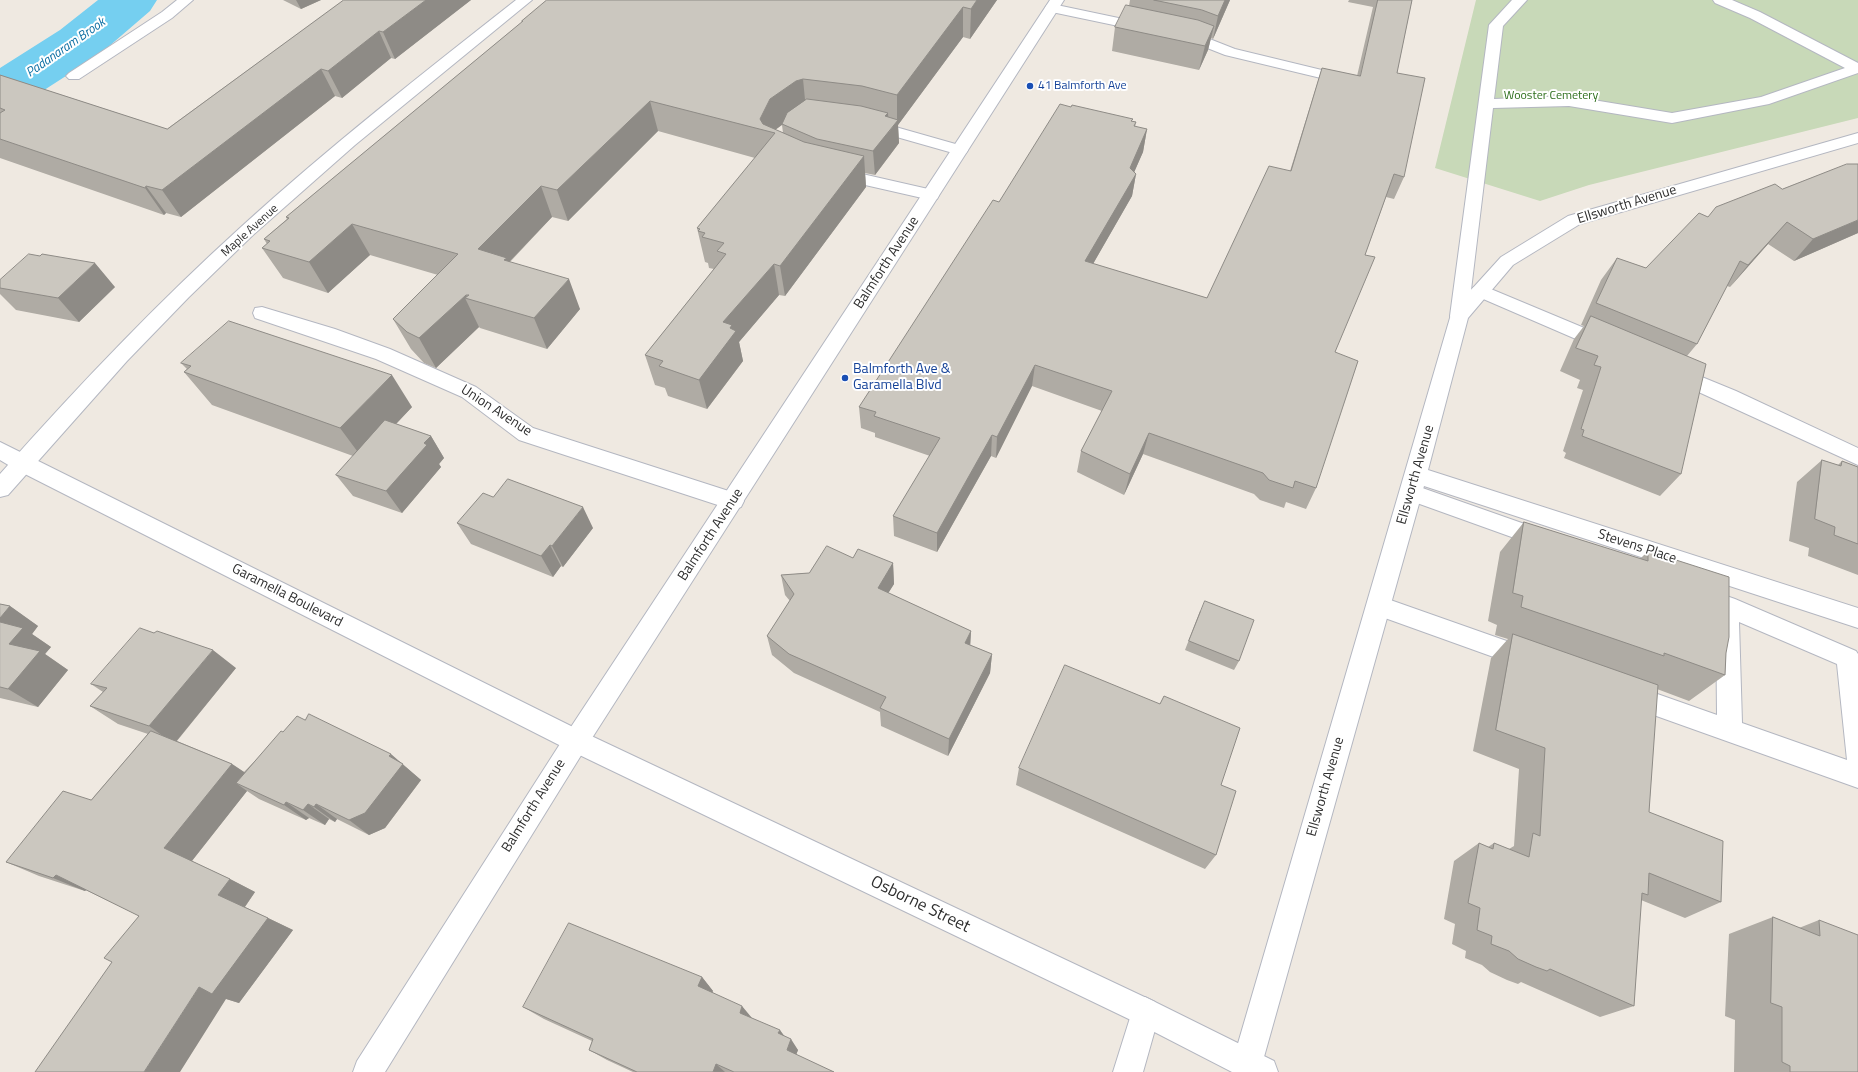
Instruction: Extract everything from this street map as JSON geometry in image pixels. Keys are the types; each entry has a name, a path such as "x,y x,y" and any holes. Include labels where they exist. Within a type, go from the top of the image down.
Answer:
{"street":[{"path":"74,76 167,15 186,0"},
{"name":"Maple Avenue","path":"0,489 22,463 147,328 247,231 419,84 525,0"},
{"path":"1459,316 1496,25 1505,0"},
{"path":"1496,25 1520,0"},
{"path":"1720,0 1755,15 1858,68"},
{"path":"1055,4 1196,39 1230,52 1326,75"},
{"name":"Balmforth Avenue","path":"368,1072 576,741 1055,4"},
{"path":"1485,104 1569,101 1672,118 1764,101 1858,68"},
{"path":"857,122 960,150"},
{"name":"Ellsworth Avenue","path":"1255,1068 1379,606 1414,484 1459,316 1507,261 1574,220 1858,138"},
{"path":"822,170 931,195"},
{"path":"1480,291 1619,350"},
{"name":"Union Avenue","path":"262,313 328,334 383,354 469,392 526,434 733,501"},
{"path":"1656,366 1743,403 1858,456"},
{"name":"Garamella Boulevard","path":"0,450 22,463 576,741"},
{"path":"1414,484 1562,546"},
{"name":"Stevens Place","path":"1414,484 1858,618"},
{"path":"1682,590 1727,606 1848,658 1858,756"},
{"path":"1379,606 1550,667"},
{"path":"1727,606 1730,730"},
{"path":"1610,688 1858,776"},
{"name":"Osborne Street","path":"576,741 1145,1012 1255,1068"},
{"path":"1128,1072 1145,1012"}],"green space":[{"name":"Wooster Cemetery","path":"1476,0 1858,0 1858,118 1589,185 1540,201 1435,168"}],"building":[{"path":"344,0 426,0 383,32 379,31 328,71 321,69 162,190 146,186 145,188 0,139 0,113 5,110 0,108 0,75 167,129"},
{"path":"547,0 977,0 971,9 963,7 897,95 862,86 803,79 796,81 770,99 760,119 763,124 804,142 864,156 780,266 774,264 723,322 732,325 730,328 736,331 699,380 659,366 663,361 645,355 726,254 717,251 724,243 702,237 705,233 698,231 700,229 697,228 775,133 650,101 557,190 541,186 478,249 507,258 504,260 569,279 534,318 465,298 469,295 466,295 419,338 407,332 393,319 458,254 352,224 309,262 262,248 270,241 264,239 289,218 286,217"},
{"path":"1154,0 1225,0 1218,16 1202,10"},
{"path":"1378,0 1412,0 1397,73 1425,78 1404,177 1394,174 1365,255 1375,257 1335,352 1358,361 1316,488 1295,481 1293,488 1269,480 1263,473 1149,433 1130,474 1081,451 1112,391 1035,365 997,437 992,435 937,533 893,516 940,438 874,416 876,412 859,407 993,200 999,202 1060,104 1071,107 1072,105 1133,119 1131,121 1136,122 1134,126 1147,129 1130,168 1136,174 1085,261 1207,298 1269,166 1291,171 1322,68 1360,76"},
{"path":"1126,5 1198,20 1214,26 1205,46 1115,27"},
{"path":"807,99 861,106 888,113 885,116 898,120 873,151 817,139 782,124 787,113"},
{"path":"1847,164 1858,164 1858,220 1813,239 1787,222 1748,265 1740,261 1697,344 1596,303 1617,258 1646,268 1699,213 1708,217 1716,207 1775,184 1782,189"},
{"path":"29,254 40,256 42,254 95,263 58,298 0,288 0,280"},
{"path":"1591,316 1706,364 1681,474 1582,436 1584,430 1581,429 1601,367 1594,365 1598,356 1576,348"},
{"path":"229,321 392,375 340,428 184,372 191,366 181,363"},
{"path":"385,420 431,436 424,443 427,445 386,491 336,475"},
{"path":"1822,460 1841,466 1842,461 1858,467 1858,544 1834,535 1835,527 1815,519"},
{"path":"508,479 583,507 552,546 550,545 541,556 457,523 483,493 493,497"},
{"path":"1524,522 1648,561 1648,551 1729,577 1729,637 1726,653 1725,675 1664,653 1664,656 1521,607 1523,596 1513,593"},
{"path":"827,546 853,558 858,549 893,563 878,588 971,631 965,643 992,654 949,739 880,708 886,697 789,654 767,636 794,594 781,575 809,573"},
{"path":"1205,601 1254,620 1239,661 1189,641"},
{"path":"0,604 10,606 0,618"},
{"path":"0,622 23,628 9,644 40,651 8,689 0,687"},
{"path":"140,628 154,633 157,631 213,650 149,726 90,706 107,688 91,684"},
{"path":"1513,634 1658,685 1649,812 1723,841 1721,902 1649,873 1648,895 1642,893 1634,1006 1550,969 1547,971 1536,967 1518,959 1509,951 1491,944 1492,936 1477,930 1480,908 1468,903 1479,843 1493,849 1494,843 1529,857 1533,833 1540,836 1545,748 1496,730"},
{"path":"1065,665 1160,704 1164,696 1240,728 1221,785 1236,791 1216,855 1019,768"},
{"path":"309,714 391,754 389,756 403,764 365,813 349,820 316,804 314,807 308,804 303,810 286,802 284,805 236,783 281,731 283,732 297,716 305,720"},
{"path":"151,731 232,764 164,848 230,879 218,895 268,918 212,994 199,987 144,1072 35,1072 112,962 104,958 139,916 56,875 53,878 6,862 63,791 91,800"},
{"path":"1773,917 1820,936 1819,920 1858,935 1858,1072 1790,1072 1790,1066 1782,1062 1782,1007 1771,1003"},
{"path":"569,923 702,977 698,986 742,1006 740,1013 780,1030 778,1033 791,1039 787,1050 834,1072 734,1072 716,1064 713,1072 637,1072 589,1050 593,1039 523,1007"}],"waterway":[{"name":"Padanaram Brook","path":"0,93 80,42 131,0"}],"place":[{"name":"41 Balmforth Ave","path":"1030,86"},
{"name":"Balmforth Ave & Garamella Blvd","path":"845,378"}]}
